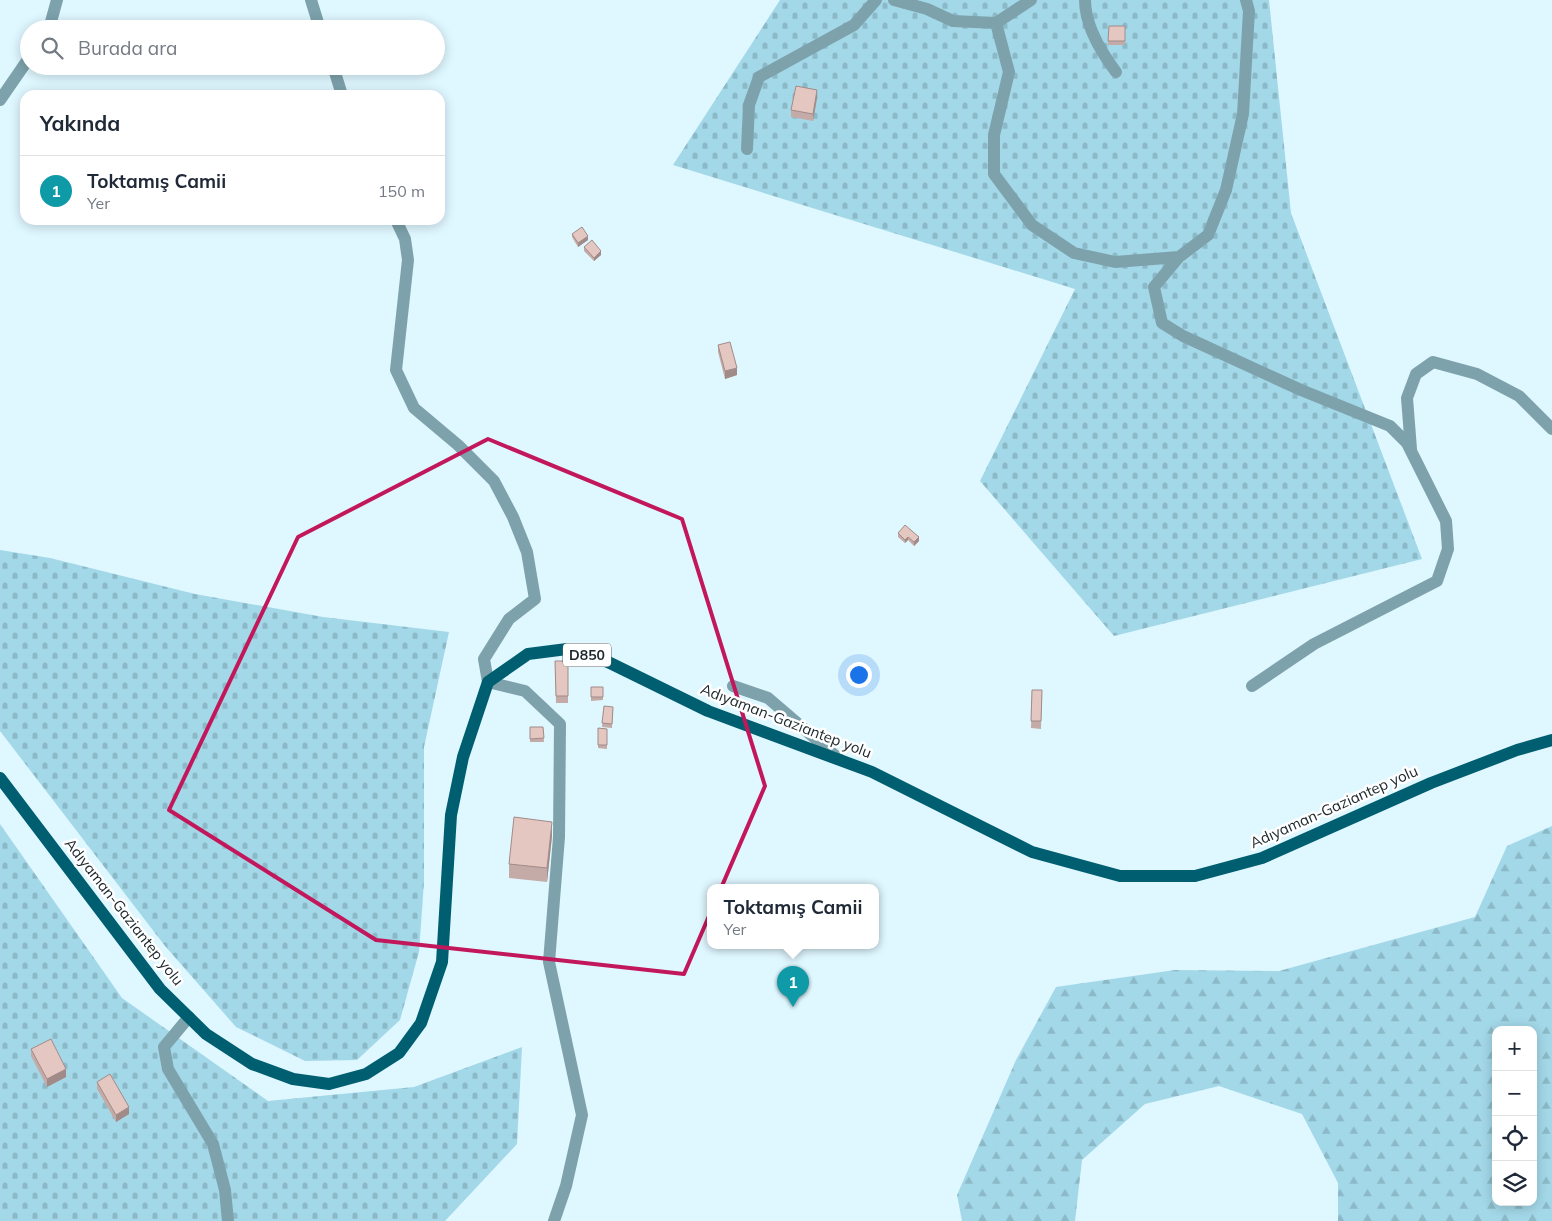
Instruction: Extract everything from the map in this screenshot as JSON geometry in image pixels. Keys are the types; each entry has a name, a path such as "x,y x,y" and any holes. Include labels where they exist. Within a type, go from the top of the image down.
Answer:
{"main road":[{"name":"Adıyaman-Gaziantep yolu","path":"0,778 160,989 206,1034 252,1064 293,1079 329,1084 366,1074 399,1053 421,1023 442,962 451,814 463,757 488,682 528,654 567,649 608,662 708,711 872,772 1032,852 1120,876 1196,876 1262,858 1431,783 1517,750 1552,740"}],"street":[{"path":"51,20 57,0"},
{"path":"311,0 317,20"},
{"path":"747,149 749,105 759,76 854,25 876,0"},
{"path":"894,0 928,9 953,21 996,23 1031,0"},
{"path":"1085,0 1085,12 1099,45 1116,72"},
{"path":"1246,0 1249,11 1243,114 1226,190 1208,235 1179,257 1154,287 1162,323 1184,336 1302,390 1390,426 1407,443 1446,521 1448,549 1437,581 1314,644 1252,686"},
{"path":"996,23 1009,72 994,135 994,174 1032,225 1074,253 1116,262 1179,257"},
{"path":"0,100 20,71"},
{"path":"336,75 340,90"},
{"path":"398,225 405,239 408,260 396,370 414,408 458,445 494,481 513,517 527,552 535,599 509,619 484,659 488,682 525,691 560,724 559,837 549,962 582,1115 566,1186 554,1221"},
{"path":"1411,452 1407,398 1416,374 1433,362 1477,374 1518,396 1552,429"},
{"path":"732,686 768,698 840,760"},
{"path":"189,1017 164,1047 168,1069 213,1144 225,1190 228,1221"}],"highlighted area":[{"path":"488,439 682,519 765,786 684,974 376,940 169,810 298,537"}],"green space":[{"path":"780,0 1269,0 1291,213 1422,559 1114,636 980,481 1075,289 673,165"},
{"path":"0,550 50,558 195,594 323,617 449,632 424,747 424,882 419,952 400,1020 357,1060 305,1061 236,1027 165,946 0,731"},
{"path":"0,824 122,998 268,1101 414,1087 522,1047 517,1144 445,1221 0,1221"},
{"path":"1552,826 1552,1221 1338,1221 1338,1183 1302,1114 1219,1086 1145,1104 1082,1160 1075,1221 962,1221 957,1195 1016,1060 1056,987 1175,970 1279,971 1475,917 1507,846"}],"building":[{"path":"1109,26 1125,26 1125,41 1108,41"},
{"path":"796,86 817,90 813,114 791,110"},
{"path":"582,227 588,236 578,243 572,234"},
{"path":"592,240 601,251 594,258 584,247"},
{"path":"730,342 737,368 725,371 718,345"},
{"path":"905,525 919,537 914,542 908,537 905,540 898,533"},
{"path":"555,661 568,661 568,696 556,696"},
{"path":"591,687 603,687 603,697 591,697"},
{"path":"1032,690 1042,690 1041,721 1031,721"},
{"path":"604,706 613,707 612,724 602,723"},
{"path":"530,727 543,727 544,738 530,739"},
{"path":"598,728 607,729 607,745 598,745"},
{"path":"514,817 552,822 547,868 509,864"},
{"path":"51,1039 66,1069 47,1079 31,1049"},
{"path":"110,1074 129,1107 116,1115 97,1082"}],"place":[{"name":"Toktamış Camii","path":"793,1007"}]}
